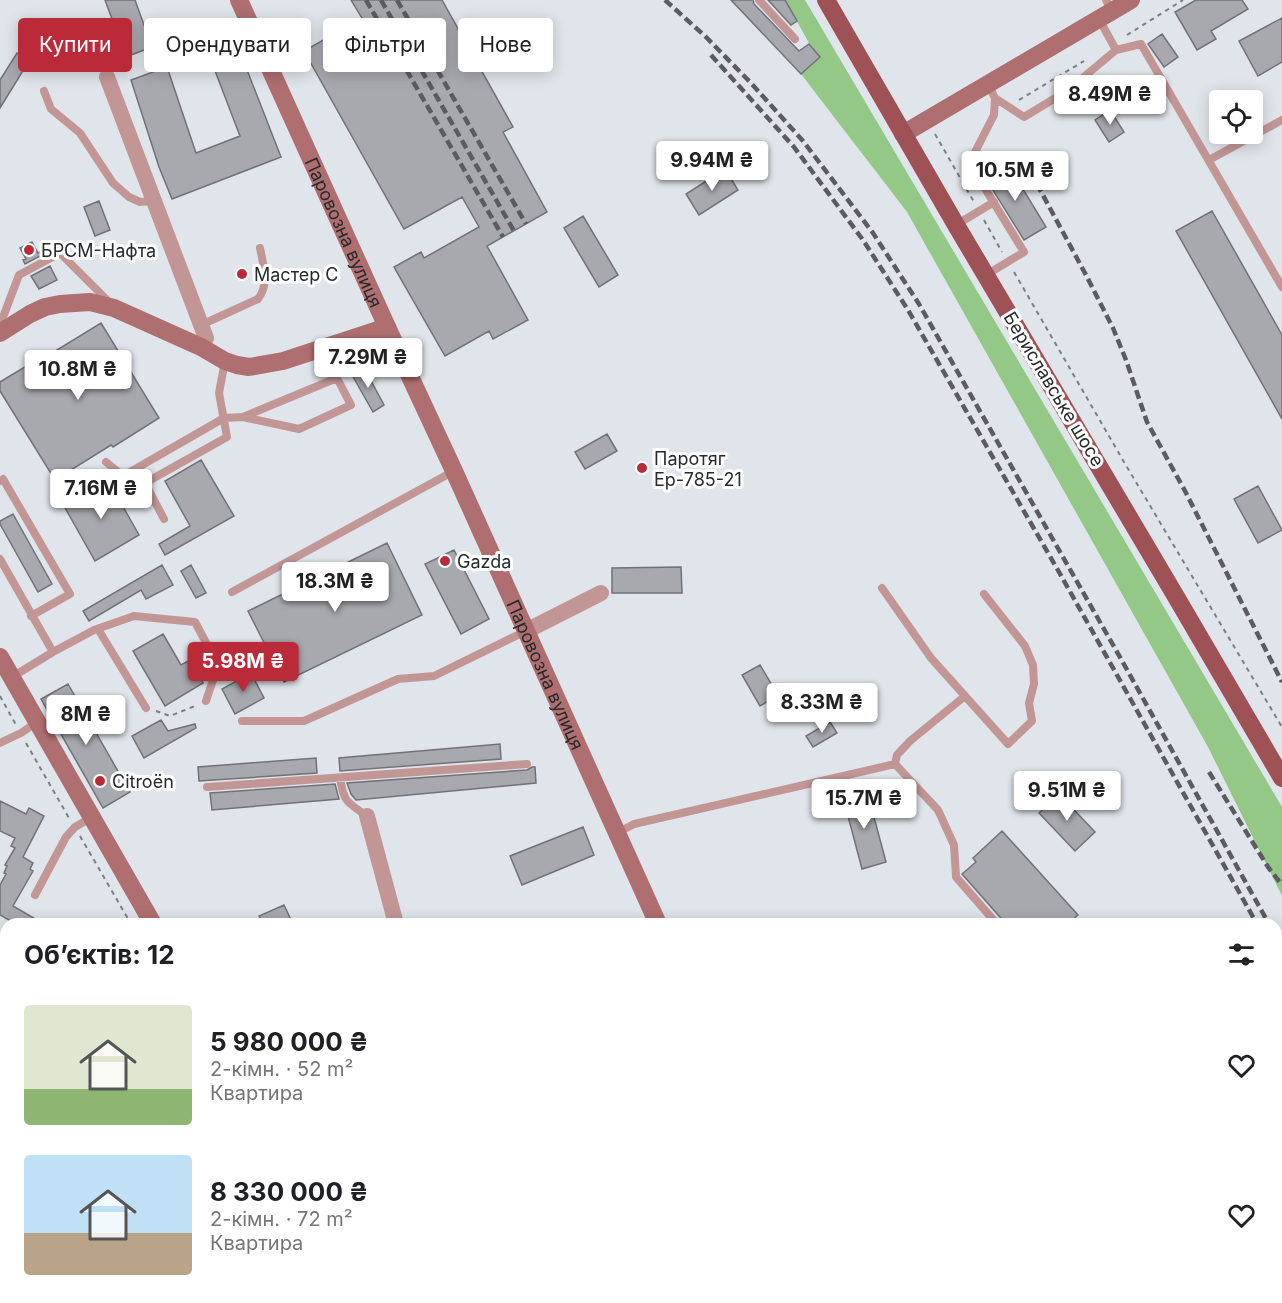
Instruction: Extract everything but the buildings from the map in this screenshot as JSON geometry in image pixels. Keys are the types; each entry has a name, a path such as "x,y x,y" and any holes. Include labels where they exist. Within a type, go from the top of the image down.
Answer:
{"main road":[{"name":"Паровозна вулиця","path":"239,0 655,918"},
{"name":"Бериславське шосе","path":"826,0 1282,778"},
{"path":"903,134 926,120 991,91 1106,10 1131,0"},
{"path":"0,333 30,314 45,308 60,304 90,302 114,308 201,347 225,361 249,366 283,361 387,327"},
{"path":"0,657 150,918"}],"street":[{"path":"107,77 206,338 201,347"},
{"path":"526,631 601,593"},
{"path":"367,816 394,918"}],"lane":[{"path":"759,0 795,39"},
{"path":"1106,10 1116,50"},
{"path":"991,91 1024,117 1067,91 1116,50 1141,44 1282,287"},
{"path":"44,91 51,109 80,133 113,183 129,197 140,202 154,201"},
{"path":"986,276 1024,252 973,169 975,152 994,115 991,91"},
{"path":"1209,160 1282,120"},
{"path":"956,225 994,202"},
{"path":"201,325 258,299 263,293 265,273 260,248"},
{"path":"0,325 19,275 60,253 114,308"},
{"path":"164,519 145,483 227,437 219,393 225,361"},
{"path":"106,462 123,476 224,418 243,417 299,429 351,405 337,378 243,417"},
{"path":"232,592 454,471"},
{"path":"0,481 3,479 70,594 31,616"},
{"path":"0,559 52,652"},
{"path":"882,588 932,658 1008,744 1032,721 1029,703 1034,684 1033,665 1025,646 984,594"},
{"path":"12,677 52,652 98,628 134,616 195,622 218,665 206,701"},
{"path":"98,628 146,708"},
{"path":"242,721 304,721 398,679 434,676 526,631"},
{"path":"895,764 897,755 914,737 965,696"},
{"path":"0,743 37,722"},
{"path":"207,788 527,764"},
{"path":"617,833 634,824 895,764"},
{"path":"895,764 938,810 954,845 956,877 992,918"},
{"path":"340,778 343,796 367,816"},
{"path":"36,895 66,837 75,827 92,817"}],"path":[{"path":"926,120 1124,462 1282,727"},
{"path":"0,696 128,918"},
{"path":"146,708 170,716 206,701"}],"green space":[{"path":"785,0 805,0 1282,807 1282,896 1208,747 907,212 801,74 820,57 809,43"}],"railway":[{"path":"366,0 503,237"},
{"path":"381,0 514,231"},
{"path":"397,0 526,224"},
{"path":"665,0 706,37 803,141 873,233 919,304 1266,918"},
{"path":"711,55 794,147 863,240 908,310 1254,918"},
{"path":"1024,160 1113,328 1147,422 1185,491 1282,682"},
{"path":"1209,772 1268,867 1282,885"}],"place":[{"name":"БРСМ-Нафта","path":"29,250"},
{"name":"Мастер С","path":"242,274"},
{"name":"Паротяг Ер-785-21","path":"642,468"},
{"name":"Gazda","path":"445,561"},
{"name":"Citroën","path":"100,781"}]}
